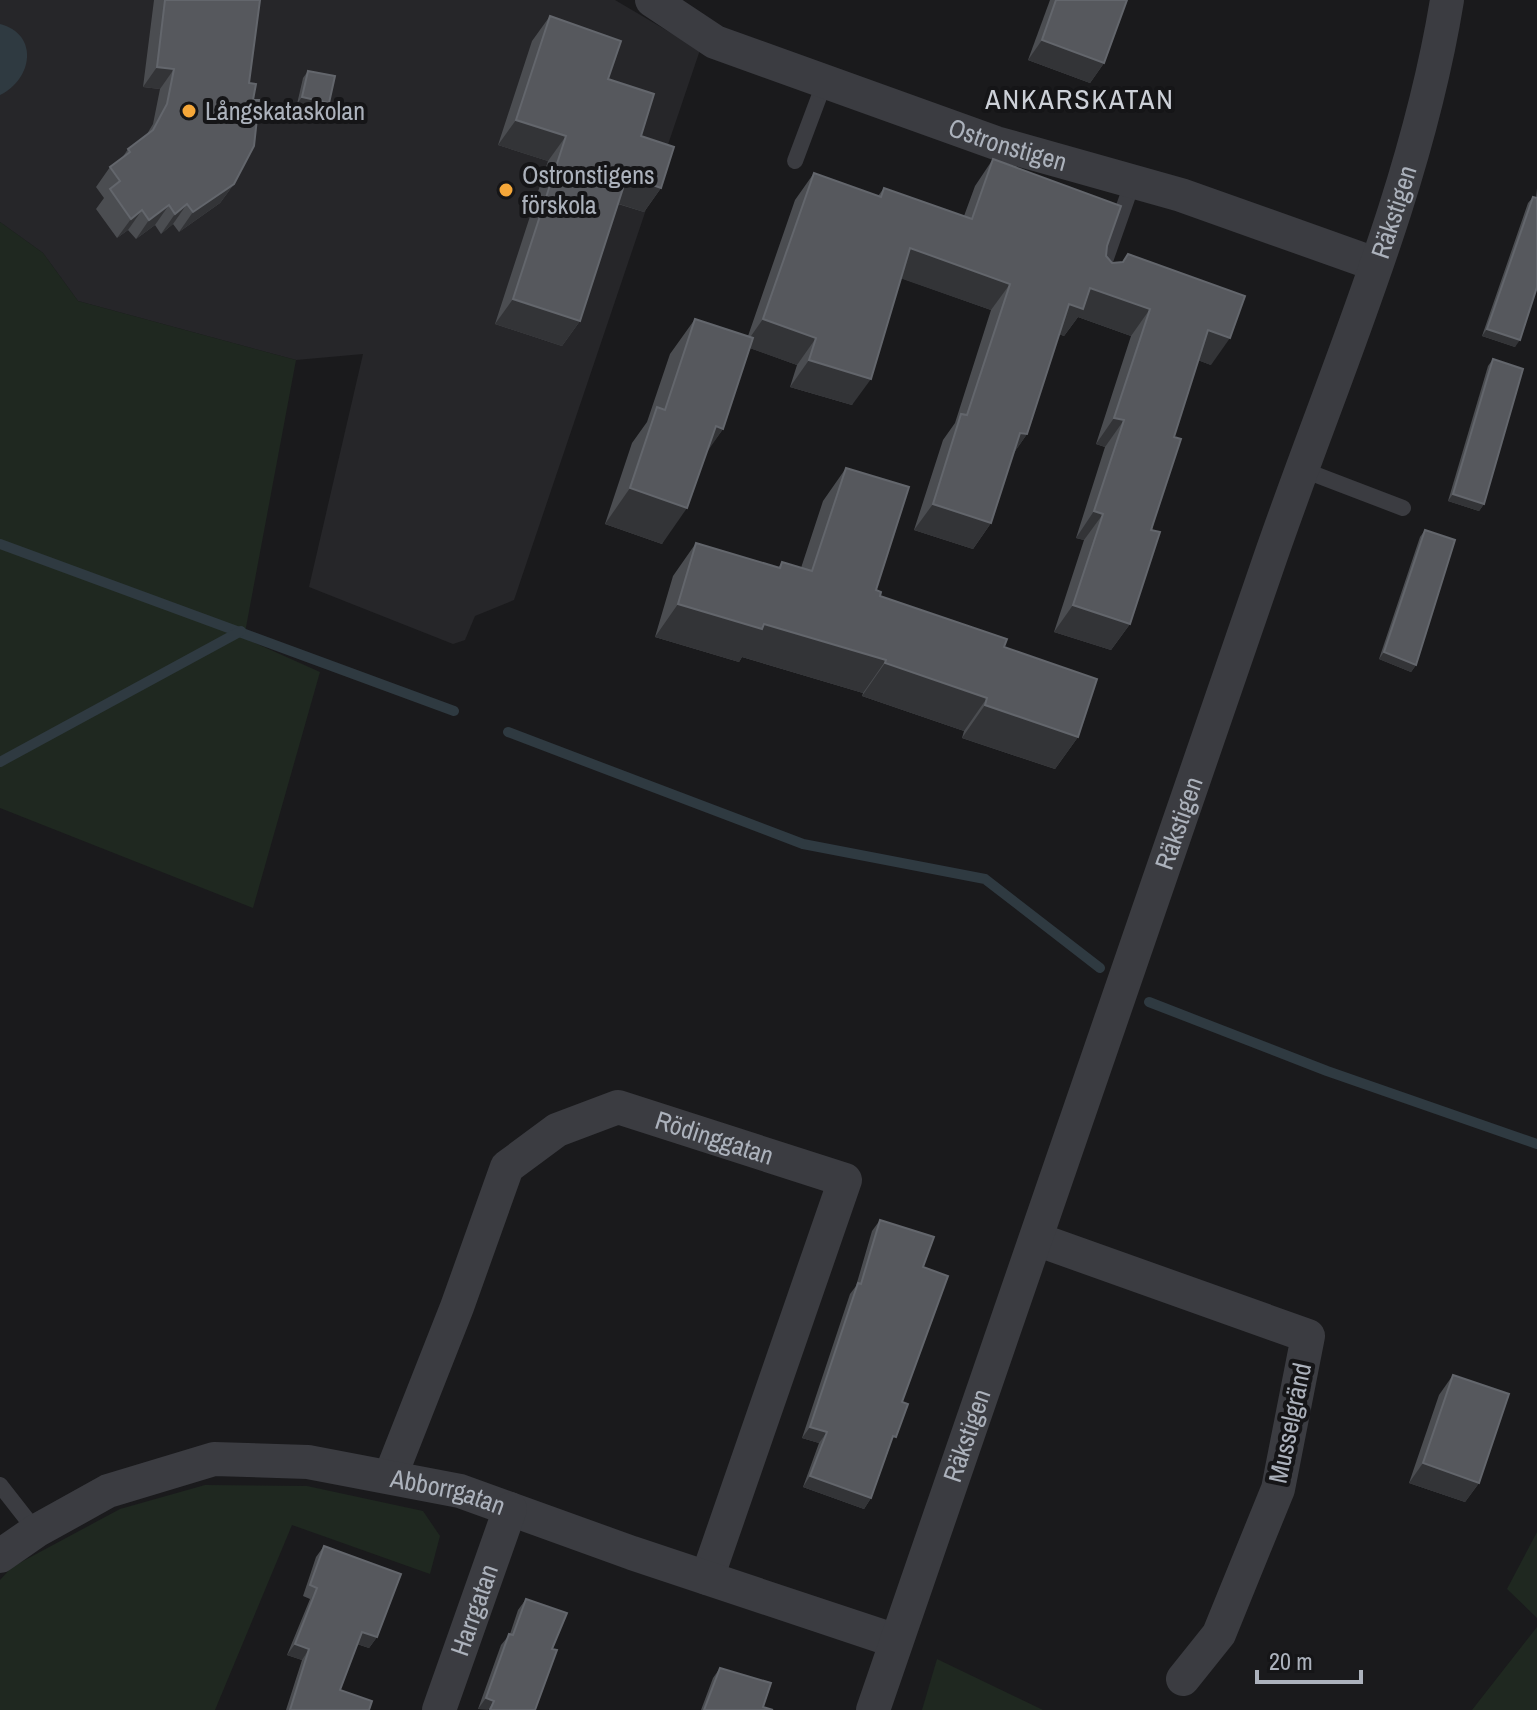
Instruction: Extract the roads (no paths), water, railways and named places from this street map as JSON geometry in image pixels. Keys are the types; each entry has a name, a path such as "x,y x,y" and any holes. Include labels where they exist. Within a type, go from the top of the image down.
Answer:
{"street":[{"name":"Ostronstigen","path":"652,0 715,42 996,143 1181,195 1375,264"},
{"name":"Räkstigen","path":"873,1710 1301,469 1398,202 1440,40 1447,0"},
{"name":"Rödinggatan","path":"390,1477 457,1307 507,1167 557,1130 618,1107 648,1116 845,1180 707,1578"},
{"name":"Musselgränd","path":"1036,1239 1308,1336 1278,1489 1219,1634 1183,1679"},
{"name":"Abborrgatan","path":"0,1556 36,1531 108,1491 214,1459 308,1462 460,1491 896,1641"},
{"name":"Harrgatan","path":"439,1710 510,1509"}],"lane":[{"path":"795,161 825,81"},
{"path":"1098,280 1133,181"},
{"path":"1301,469 1403,508"},
{"path":"0,1485 36,1531"}],"waterway":[{"path":"0,544 454,711"},
{"path":"0,762 241,631"},
{"path":"508,732 803,844 985,879 1100,968"},
{"path":"1149,1002 1327,1071 1537,1144"}],"place":[{"name":"Långskataskolan","path":"189,111"},
{"name":"Ostronstigens förskola","path":"506,190"}],"district":[{"name":"ANKARSKATAN","path":"1080,99"}]}
